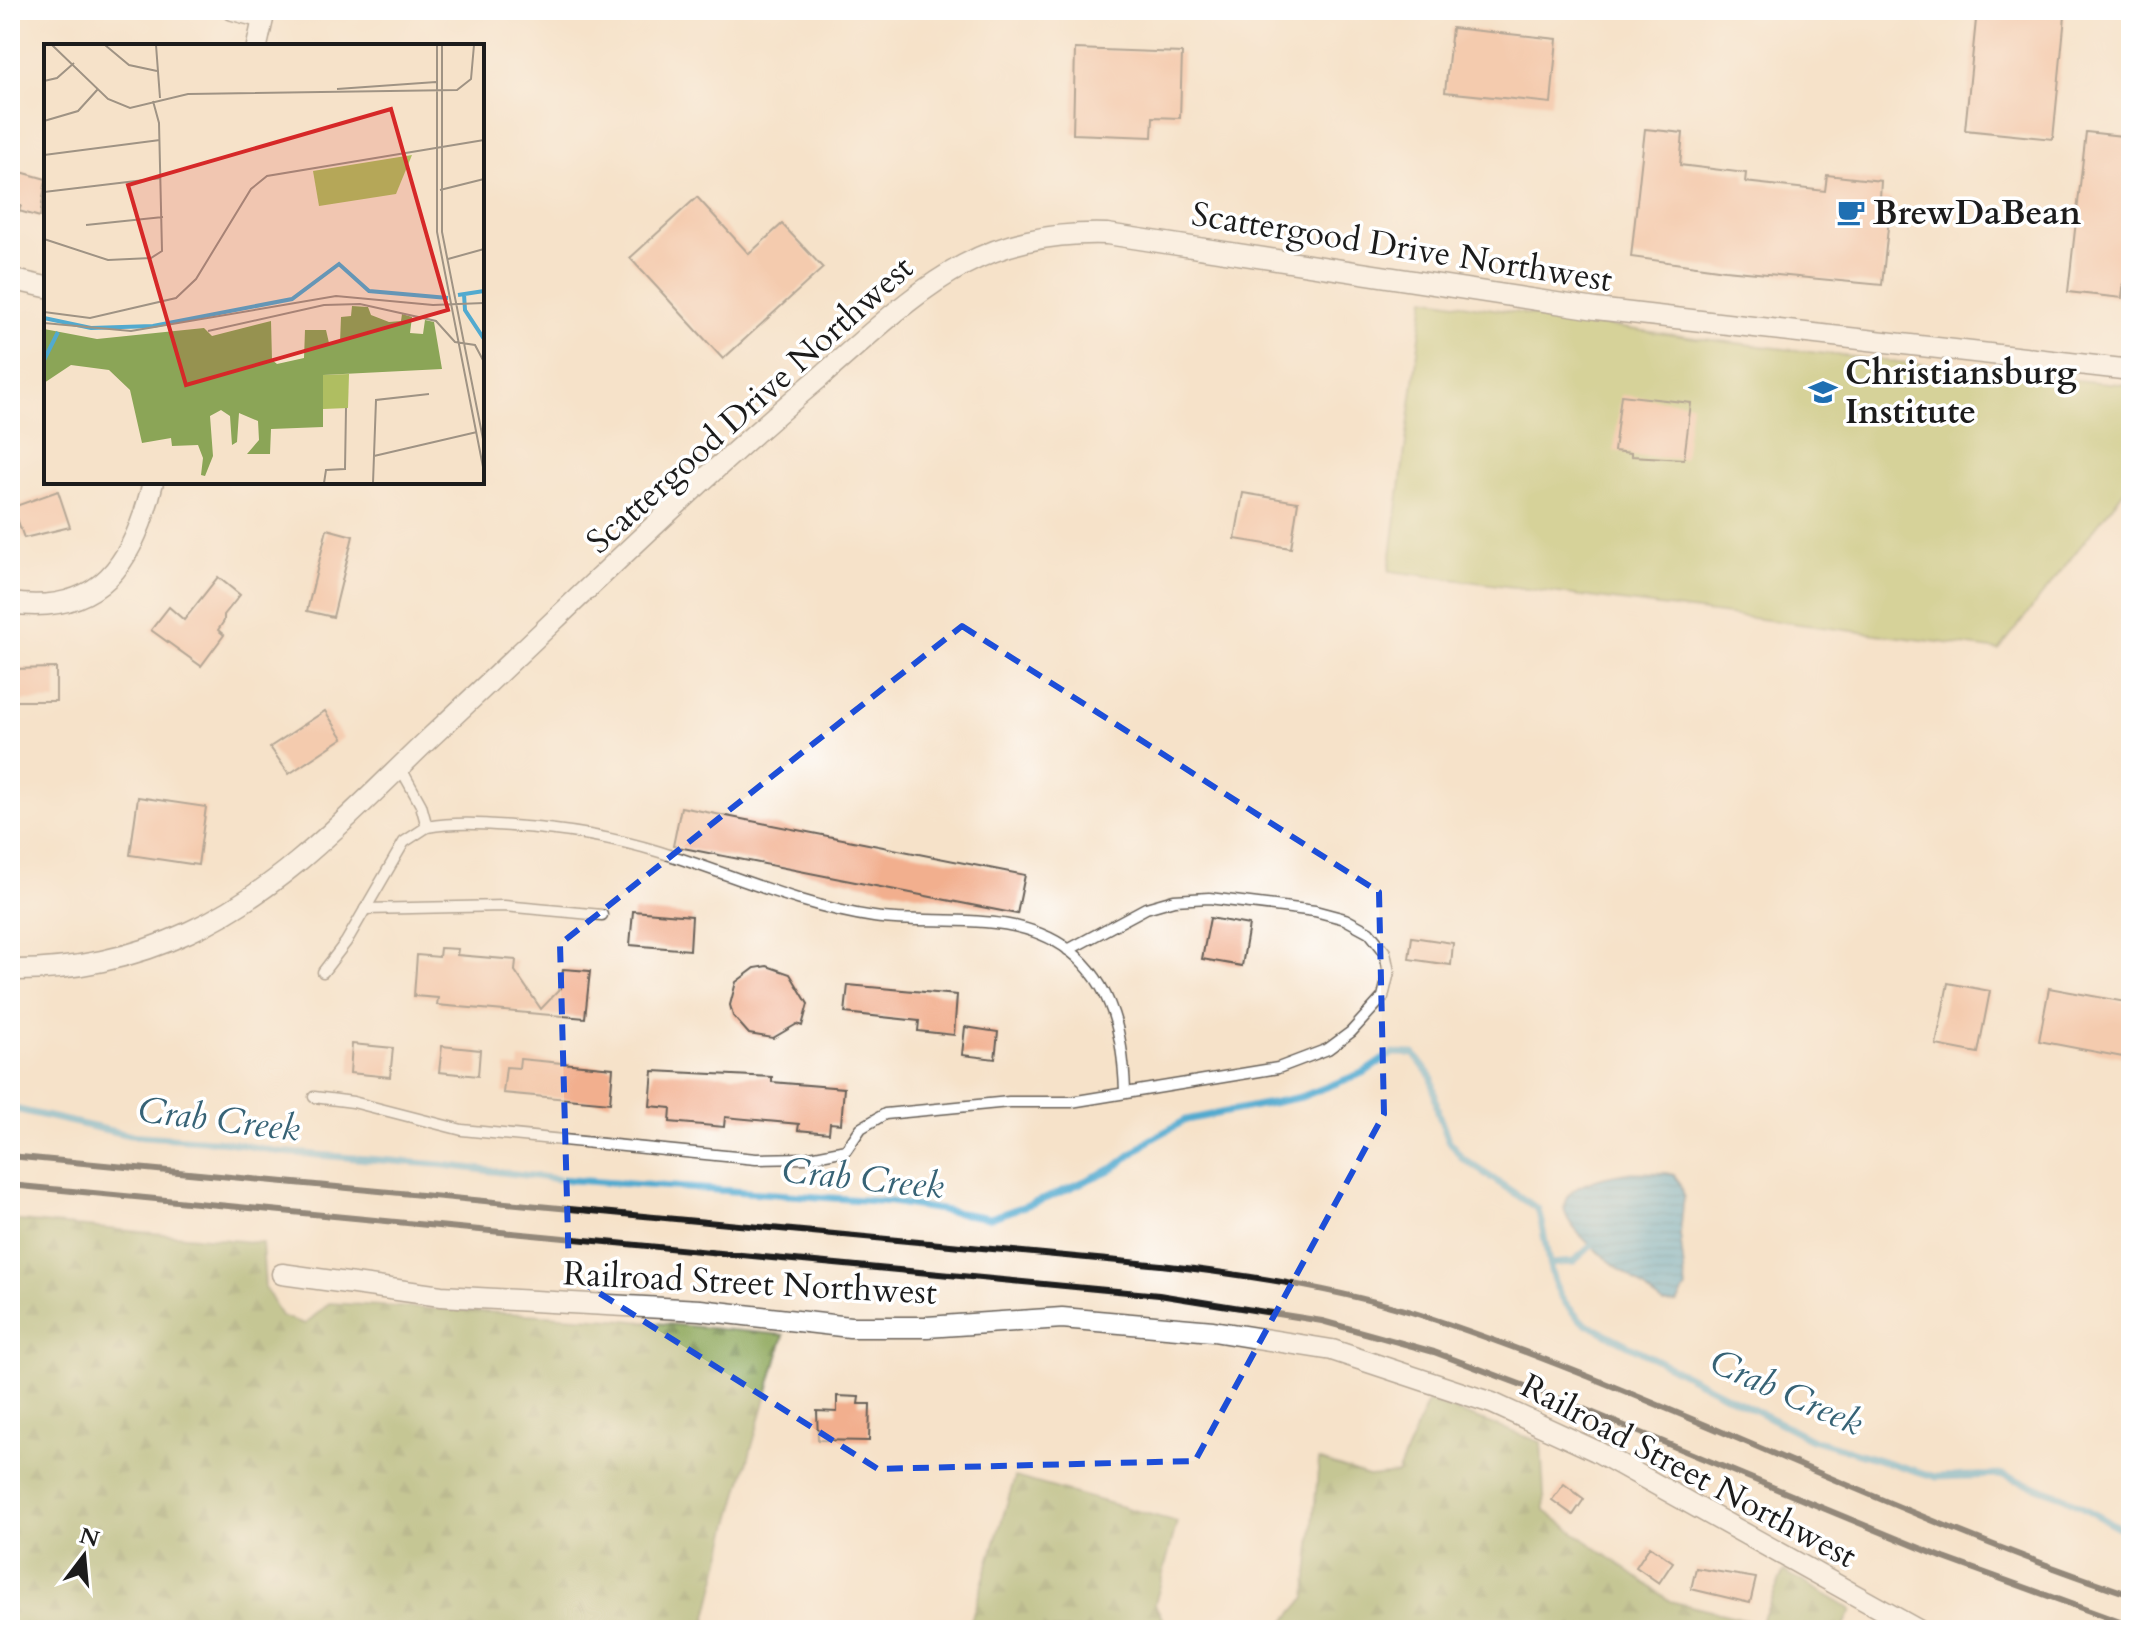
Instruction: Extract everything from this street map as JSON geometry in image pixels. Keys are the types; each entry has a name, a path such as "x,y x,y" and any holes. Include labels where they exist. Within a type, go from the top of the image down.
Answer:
{"street":[{"path":"233,10 264,14 257,44"},
{"name":"Scattergood Drive Northwest","path":"10,970 112,961 190,932 303,858 785,406 903,306 947,273 1020,240 1062,233 1107,234 1596,309 2131,370"},
{"path":"10,279 44,287"},
{"path":"10,603 50,607 81,597 109,577 130,552 145,515 153,484"},
{"name":"Railroad Street Northwest","path":"282,1274 441,1296 700,1310 850,1327 927,1327 1062,1318 1213,1331 1332,1350 1492,1403 1596,1451 1918,1630"}],"lane":[{"path":"400,767 421,805 427,827"},
{"path":"323,972 404,842 427,827 454,822 557,829 657,851 799,899 876,917 952,918 1019,928 1068,950 1097,980 1116,1017 1125,1091"},
{"path":"314,1097 353,1102 462,1130 756,1159 805,1158 846,1150 861,1128 885,1114 1009,1102 1071,1102 1278,1068 1328,1049 1371,1014 1383,997 1389,972 1385,952 1369,932 1345,919 1302,909 1209,898 1174,900 1146,908 1068,950"},
{"path":"365,909 504,906 602,915"}],"highlighted area":[{"path":"962,626 1379,892 1384,1114 1195,1461 878,1469 569,1274 560,944"}],"green space":[{"path":"1425,298 1777,348 2131,385 2131,482 1999,650 1389,571"},
{"path":"10,1220 262,1243 265,1287 281,1316 305,1324 329,1303 614,1319 784,1335 729,1527 704,1630 10,1630"},
{"path":"1428,1401 1541,1442 1545,1511 1670,1601 1761,1623 1784,1571 1852,1610 1842,1630 1278,1630 1306,1597 1319,1460 1369,1477 1397,1474"},
{"path":"1015,1477 1177,1522 1155,1604 1168,1630 968,1630"}],"water":[{"path":"1632,1172 1666,1173 1674,1175 1681,1184 1684,1196 1680,1234 1686,1288 1677,1303 1664,1304 1609,1261 1572,1225 1564,1209 1570,1194 1591,1182"}],"building":[{"path":"1977,10 2065,16 2053,139 1965,130"},
{"path":"1452,28 1557,39 1551,103 1445,92"},
{"path":"1075,49 1182,53 1180,118 1153,117 1152,137 1073,134"},
{"path":"1645,129 1683,133 1680,165 1746,173 1745,182 1825,191 1827,175 1881,181 1880,198 1891,199 1882,285 1725,270 1631,257"},
{"path":"2086,132 2131,137 2131,220 2122,298 2068,292"},
{"path":"10,169 44,178 40,217 19,211 21,206 10,203"},
{"path":"697,197 749,254 782,224 823,268 723,359 630,258"},
{"path":"1621,395 1691,403 1684,459 1631,456 1631,453 1614,451"},
{"path":"58,491 70,527 24,538 13,507"},
{"path":"1243,493 1298,502 1291,548 1235,539"},
{"path":"327,529 353,536 333,617 307,611"},
{"path":"218,577 240,595 224,615 218,630 224,635 201,666 151,630 169,607 184,620"},
{"path":"56,668 56,701 10,701 10,669"},
{"path":"325,711 343,738 289,774 270,747"},
{"path":"138,797 206,807 198,865 130,855"},
{"path":"681,807 1025,875 1017,914 673,846"},
{"path":"633,911 692,916 690,950 630,945"},
{"path":"1210,918 1249,925 1242,966 1202,959"},
{"path":"1412,937 1453,943 1451,965 1409,959"},
{"path":"440,948 458,949 457,955 516,960 515,971 541,1009 561,988 563,969 590,971 585,1018 437,1005 438,998 414,996 417,955 439,957"},
{"path":"767,966 790,974 808,1004 802,1026 797,1024 773,1038 749,1034 733,1016 730,1005 736,982 755,968"},
{"path":"1948,983 1990,991 1978,1053 1936,1045"},
{"path":"848,985 957,995 954,1035 918,1031 919,1021 845,1013"},
{"path":"2049,988 2131,1003 2128,1058 2039,1041"},
{"path":"965,1027 998,1032 995,1059 962,1055"},
{"path":"352,1044 393,1048 390,1077 350,1073"},
{"path":"442,1046 480,1050 478,1076 439,1072"},
{"path":"520,1059 613,1068 610,1103 503,1093 506,1067 519,1068"},
{"path":"653,1071 772,1077 772,1082 844,1088 841,1124 830,1123 829,1133 798,1130 799,1124 725,1117 724,1127 670,1122 671,1108 650,1106"},
{"path":"837,1396 859,1397 858,1404 870,1404 869,1441 818,1440 817,1411 837,1412"},
{"path":"1564,1484 1584,1499 1573,1515 1552,1500"},
{"path":"1650,1546 1673,1562 1659,1583 1636,1567"},
{"path":"1696,1568 1756,1578 1750,1603 1691,1589"}],"waterway":[{"name":"Crab Creek","path":"10,1108 129,1135 228,1142 280,1152 443,1165 557,1179 891,1202 990,1218 1045,1199 1114,1168 1150,1140 1186,1120 1301,1097 1365,1072 1393,1053 1414,1054 1432,1078 1438,1113 1448,1139 1462,1158 1538,1209 1555,1284 1570,1310 1583,1322 1811,1439 1936,1477 2003,1475 2062,1496 2131,1534"},
{"name":"Crab Creek","path":"1549,1264 1573,1262 1591,1246"}],"railway":[{"path":"10,1156 1161,1265 1304,1286 1410,1312 1532,1354 1958,1531 2131,1595"},
{"path":"10,1185 1159,1295 1322,1321 1434,1352 1557,1398 1944,1558 2131,1626"}],"place":[{"name":"BrewDaBean","path":"1851,212"},
{"name":"Christiansburg Institute","path":"1823,392"}]}
